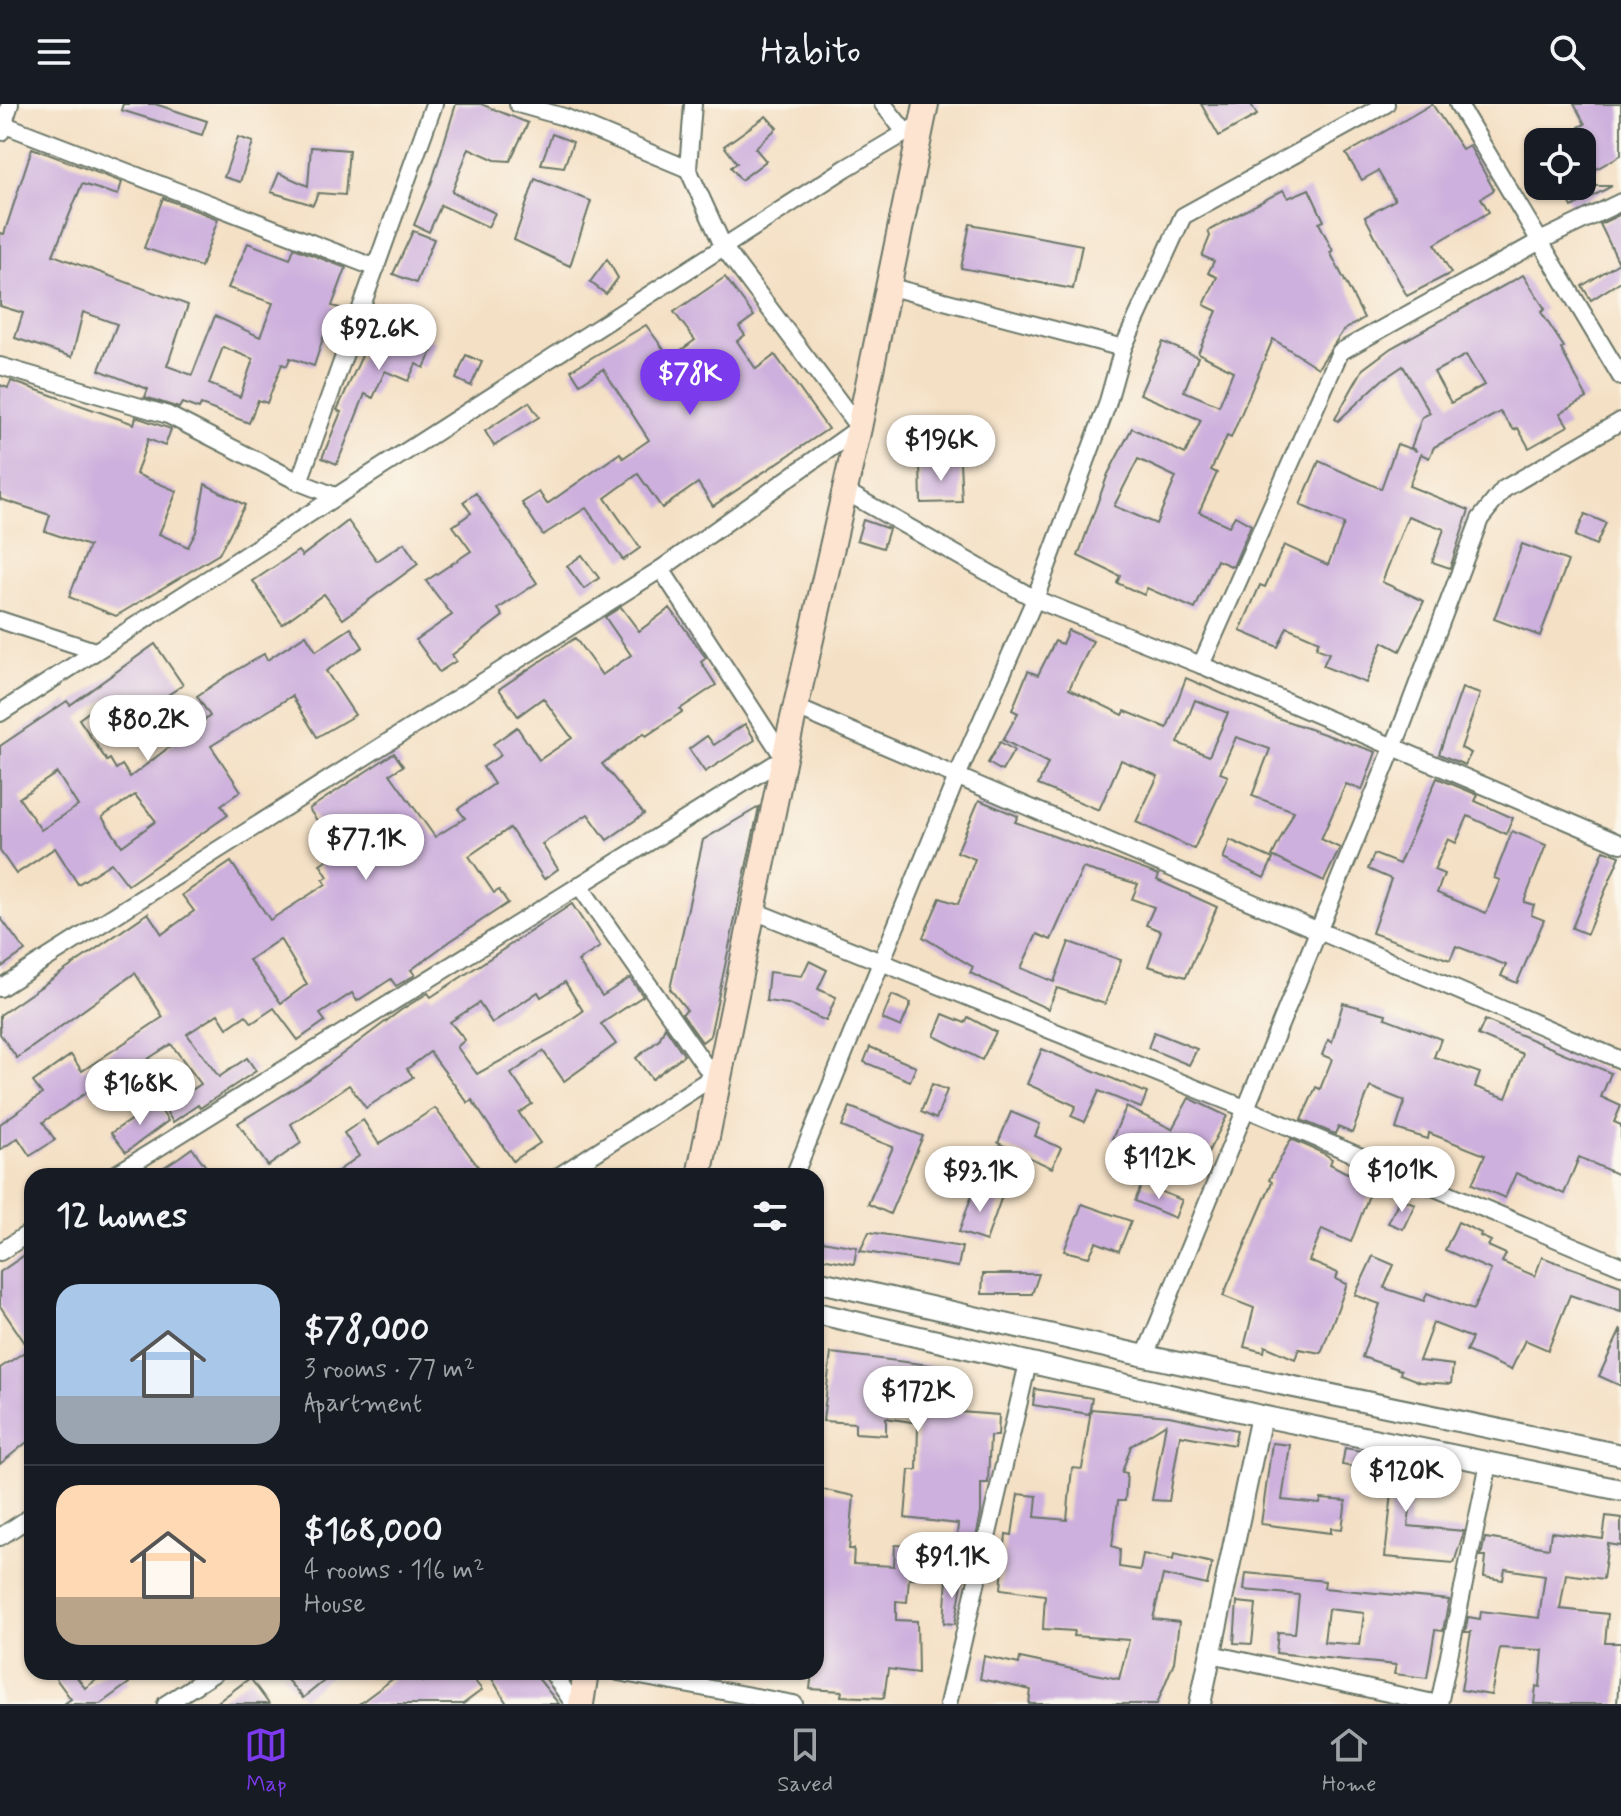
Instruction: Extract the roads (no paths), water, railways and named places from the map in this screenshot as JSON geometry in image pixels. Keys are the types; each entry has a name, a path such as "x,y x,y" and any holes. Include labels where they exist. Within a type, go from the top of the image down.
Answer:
{"main road":[{"path":"700,1168 784,758 859,428 918,120"},
{"path":"575,1703 583,1680"}],"street":[{"path":"10,104 1,127 376,268"},
{"path":"299,482 434,104"},
{"path":"518,104 564,117 688,169"},
{"path":"0,988 661,569 859,428 724,248 688,169 693,104"},
{"path":"883,104 918,120"},
{"path":"797,1168 958,774 1035,599 1107,405 1123,348 1183,216 1386,104"},
{"path":"1458,104 1621,377"},
{"path":"0,713 918,120"},
{"path":"1201,665 1340,352 1540,241 1621,202"},
{"path":"887,286 1123,348"},
{"path":"0,366 168,415 299,482 335,496"},
{"path":"1145,1356 1392,748 1480,519 1504,489 1621,421"},
{"path":"843,490 1035,599 1201,665 1621,844"},
{"path":"126,1168 784,758 661,569"},
{"path":"0,620 95,651"},
{"path":"797,708 958,774 1317,932 1621,1060"},
{"path":"572,1168 717,1077 579,885"},
{"path":"754,911 1247,1109 1621,1266"},
{"path":"0,1252 24,1236"},
{"path":"824,1283 1145,1356 1621,1455"},
{"path":"824,1315 1261,1416 1621,1490"},
{"path":"948,1704 1028,1363"},
{"path":"1200,1704 1261,1416"},
{"path":"1211,1654 1438,1704 1489,1463"},
{"path":"1,1534 24,1521"},
{"path":"166,1704 204,1680"},
{"path":"558,1680 575,1703"},
{"path":"662,1680 794,1704"}]}
